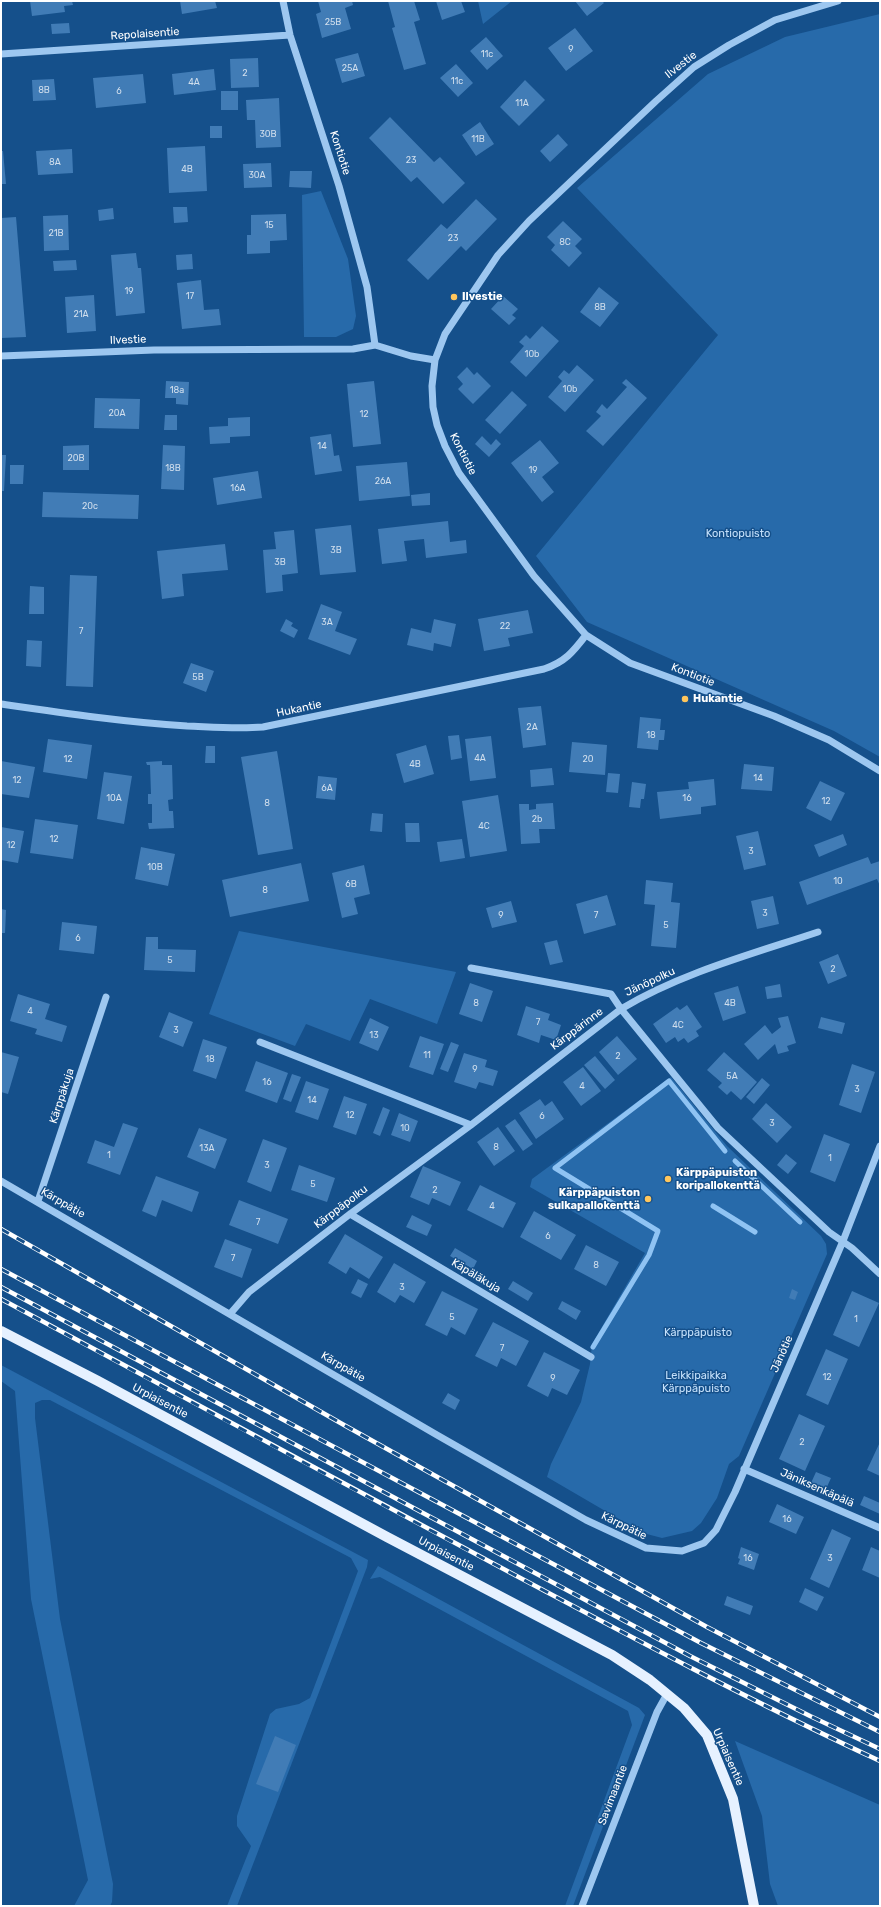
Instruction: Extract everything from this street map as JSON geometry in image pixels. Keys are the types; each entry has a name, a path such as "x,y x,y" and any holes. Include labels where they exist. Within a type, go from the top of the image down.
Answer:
{"main road":[{"name":"Urpiaisentie","path":"1,1331 98,1381 387,1537 612,1656 650,1680 684,1708 707,1734 733,1799 754,1906"}],"street":[{"name":"Kontiotie","path":"283,1 290,35 339,186 367,287 375,345"},
{"name":"Ilvestie","path":"435,360 445,334 498,255 562,188 681,78 729,45 775,20 838,1"},
{"name":"Repolaisentie","path":"1,54 290,35"},
{"name":"Ilvestie","path":"1,356 154,350 353,349 375,345"},
{"path":"375,345 411,356 435,360"},
{"name":"Kontiotie","path":"435,360 432,386 433,407 445,446 459,474 534,576 586,635 630,663 774,716 829,740 880,771"},
{"name":"Hukantie","path":"1,704 72,715 156,724 234,729 263,727 544,669 558,664 568,656 586,635"},
{"name":"Jänöpolku","path":"471,968 611,994 621,1009 637,999 682,980 818,932"},
{"name":"Kärppäkuja","path":"38,1202 106,997"},
{"path":"621,1009 718,1128 829,1232 852,1248 880,1274"},
{"name":"Kärppärinne","path":"471,1125 621,1009"},
{"path":"260,1042 471,1125"},
{"name":"Kärppäpolku","path":"230,1314 249,1292 350,1214 471,1125"},
{"name":"Jänötie","path":"682,1551 704,1543 716,1530 735,1492 744,1468 843,1241 880,1146"},
{"name":"Kärppätie","path":"1,1181 586,1520 646,1548 682,1551"},
{"name":"Käpäläkuja","path":"350,1214 590,1356"},
{"name":"Jäniksenkäpälä","path":"744,1468 880,1528"},
{"name":"Savimaantie","path":"582,1906 657,1712 667,1694"}],"green space":[{"path":"478,1 512,1 483,24"},
{"name":"Kontiopuisto","path":"880,14 880,757 834,731 587,622 536,556 718,335 577,188 708,74 785,37"},
{"path":"321,191 348,259 356,316 353,329 336,337 304,337 302,195"},
{"path":"239,931 456,972 437,1024 370,999 350,1041 306,1024 295,1046 209,1014"},
{"name":"Kärppäpuisto","path":"671,1077 727,1146 821,1236 826,1244 827,1254 739,1456 729,1464 717,1498 701,1523 692,1531 662,1538 643,1533 547,1477 551,1464 581,1402 590,1364 592,1344 645,1253 530,1187 532,1179"},
{"path":"1,1365 368,1560 367,1567 237,1906 227,1906 251,1846 237,1826 237,1816 270,1714 276,1709 299,1704 310,1698 358,1571 351,1558 50,1400 42,1400 35,1403 35,1418 60,1619 113,1884 112,1902 110,1906 74,1906 88,1880 31,1599 15,1391 1,1381"},
{"path":"378,1566 639,1708 645,1715 573,1906 565,1906 632,1725 628,1711 380,1577 370,1579"},
{"path":"735,1741 880,1805 880,1906 778,1906 770,1884 762,1816"}],"building":[{"path":"30,1 72,1 73,5 64,6 65,12 32,16"},
{"path":"180,1 215,1 217,8 182,14"},
{"path":"318,1 352,1 353,5 345,8 351,29 322,38 316,14 321,12"},
{"path":"388,1 414,1 420,20 414,22 426,64 404,70 392,28 395,27"},
{"path":"436,1 461,1 465,12 442,20"},
{"path":"575,1 602,1 604,3 587,16"},
{"path":"69,23 70,33 52,34 51,24"},
{"path":"575,28 593,51 566,71 548,48"},
{"path":"486,37 503,56 487,70 470,51"},
{"path":"358,53 365,76 342,83 335,59"},
{"path":"258,58 259,87 231,88 230,59"},
{"path":"456,64 473,83 458,97 440,78"},
{"path":"214,69 216,90 174,95 172,74"},
{"path":"143,74 146,103 96,108 93,78"},
{"path":"54,79 56,100 33,101 32,80"},
{"path":"525,80 545,100 519,126 500,107"},
{"path":"221,91 238,91 238,110 221,110"},
{"path":"279,98 281,147 256,148 255,120 247,120 246,100"},
{"path":"390,117 434,162 440,157 465,183 443,204 417,177 411,182 369,138"},
{"path":"480,122 494,144 476,156 462,135"},
{"path":"210,126 222,126 222,138 210,138"},
{"path":"558,134 568,145 550,162 540,151"},
{"path":"205,146 207,191 169,193 167,148"},
{"path":"72,149 73,173 38,175 36,151"},
{"path":"1,151 3,151 6,184 1,184"},
{"path":"271,163 272,187 244,188 243,164"},
{"path":"290,171 312,171 311,188 289,187"},
{"path":"476,199 497,219 466,251 461,246 428,280 407,260 441,224 447,229"},
{"path":"173,207 187,207 188,222 174,223"},
{"path":"113,208 114,219 99,221 98,210"},
{"path":"286,214 287,240 270,241 270,253 247,254 247,235 251,235 251,215"},
{"path":"68,215 69,250 44,251 43,216"},
{"path":"16,217 26,337 1,338 1,218"},
{"path":"563,221 582,239 575,246 582,253 569,267 551,250 555,245 547,237"},
{"path":"136,253 138,268 141,268 145,313 116,316 111,255"},
{"path":"192,254 193,269 177,270 176,255"},
{"path":"76,260 77,270 54,271 53,261"},
{"path":"201,280 204,310 219,309 221,325 182,329 177,283"},
{"path":"599,287 619,303 600,327 580,312"},
{"path":"94,295 96,331 67,333 65,297"},
{"path":"503,296 518,309 512,315 516,318 509,325 491,309"},
{"path":"542,326 559,341 526,377 510,362 524,346 519,342 526,335 530,339"},
{"path":"577,365 594,380 565,412 548,397 562,381 558,377 564,370 569,374"},
{"path":"467,367 474,375 477,372 491,386 473,404 458,389 463,384 457,377"},
{"path":"626,379 647,398 603,446 586,431 601,416 596,412 602,404 607,409 627,387 622,383"},
{"path":"166,381 189,382 188,405 176,404 176,398 165,398"},
{"path":"374,381 381,444 353,447 347,384"},
{"path":"512,391 527,405 500,434 485,420"},
{"path":"95,398 140,399 139,429 94,428"},
{"path":"165,415 177,415 177,430 164,430"},
{"path":"250,417 250,436 230,437 230,443 210,444 209,427 228,426 228,418"},
{"path":"331,434 334,456 339,455 342,471 315,475 310,437"},
{"path":"482,436 491,445 496,439 501,444 489,457 475,444"},
{"path":"540,440 559,463 542,477 554,492 542,502 511,463"},
{"path":"89,445 89,470 63,470 63,446"},
{"path":"163,445 185,446 184,490 161,489"},
{"path":"1,455 6,455 4,491 1,491"},
{"path":"407,462 410,496 359,501 356,466"},
{"path":"10,465 24,465 23,484 10,484"},
{"path":"258,471 262,498 217,505 213,478"},
{"path":"43,492 139,495 138,519 42,517"},
{"path":"430,493 430,505 412,506 411,495"},
{"path":"448,521 450,542 466,540 467,553 426,558 424,539 404,541 407,561 382,564 378,529"},
{"path":"351,525 356,572 320,575 315,529"},
{"path":"294,530 298,573 282,575 283,591 266,593 263,550 276,549 274,532"},
{"path":"225,544 228,570 182,574 184,596 162,599 157,551"},
{"path":"70,575 97,576 93,687 66,686"},
{"path":"30,586 44,587 44,614 29,614"},
{"path":"321,604 342,612 335,631 357,639 350,655 308,639"},
{"path":"528,610 533,633 508,638 510,646 484,651 478,619"},
{"path":"286,619 293,623 291,626 298,630 294,638 280,631"},
{"path":"434,619 456,624 451,647 434,643 433,651 407,645 411,628 431,633"},
{"path":"27,640 42,641 41,667 26,666"},
{"path":"191,663 214,671 206,692 183,683"},
{"path":"541,706 546,745 523,748 518,708"},
{"path":"640,717 661,719 660,730 665,730 664,740 659,740 658,750 637,748"},
{"path":"459,735 462,758 451,760 448,736"},
{"path":"491,736 496,778 470,781 465,739"},
{"path":"48,739 92,745 87,779 43,772"},
{"path":"572,742 607,745 605,775 569,772"},
{"path":"426,745 434,774 404,783 396,754"},
{"path":"206,746 215,746 215,763 205,763"},
{"path":"277,751 293,849 258,855 241,757"},
{"path":"1,761 35,767 29,798 1,794"},
{"path":"162,761 162,765 172,765 173,799 168,800 169,811 173,811 174,828 149,829 148,823 152,823 152,804 148,804 148,794 151,794 150,765 147,765 146,762"},
{"path":"744,764 774,767 772,791 741,789"},
{"path":"552,768 554,785 531,787 530,770"},
{"path":"104,772 132,776 124,824 97,819"},
{"path":"608,773 620,774 618,793 606,792"},
{"path":"318,776 337,778 335,800 316,798"},
{"path":"714,779 716,805 701,807 701,814 660,819 657,792 689,789 688,782"},
{"path":"820,781 845,793 831,821 806,808"},
{"path":"632,782 646,784 644,799 641,799 640,808 629,807"},
{"path":"498,795 507,851 470,857 462,801"},
{"path":"553,803 555,829 539,829 540,843 521,844 519,804 529,804 529,810 536,809 536,804"},
{"path":"372,813 383,814 382,832 370,831"},
{"path":"35,819 78,825 73,859 30,853"},
{"path":"405,823 419,823 420,842 406,842"},
{"path":"1,827 24,831 18,863 1,860"},
{"path":"758,831 766,865 744,870 736,836"},
{"path":"843,834 847,845 819,857 814,845"},
{"path":"462,839 465,858 440,862 437,842"},
{"path":"141,847 175,854 168,886 135,879"},
{"path":"868,857 871,864 880,861 880,886 877,879 807,905 799,882"},
{"path":"301,863 309,901 230,917 222,880"},
{"path":"364,865 370,894 354,898 358,914 342,918 332,873"},
{"path":"646,880 673,883 671,902 680,903 676,948 651,946 655,905 644,904"},
{"path":"607,895 616,925 584,934 576,904"},
{"path":"773,896 779,924 757,929 751,901"},
{"path":"511,901 517,922 492,928 486,908"},
{"path":"1,909 6,910 5,933 1,933"},
{"path":"62,922 97,926 94,954 59,950"},
{"path":"146,937 158,937 158,949 196,950 195,972 144,970"},
{"path":"557,940 563,962 550,965 544,943"},
{"path":"838,954 847,976 828,984 819,962"},
{"path":"470,983 493,991 482,1022 459,1014"},
{"path":"780,984 782,997 767,999 765,987"},
{"path":"738,986 746,1013 723,1021 714,993"},
{"path":"18,994 50,1004 45,1019 67,1026 62,1042 35,1034 37,1029 10,1021"},
{"path":"687,1005 702,1027 696,1031 699,1036 688,1043 684,1038 678,1042 675,1037 666,1043 653,1024 677,1007 680,1010"},
{"path":"526,1006 550,1014 548,1020 561,1025 556,1040 541,1035 539,1043 517,1035"},
{"path":"169,1012 193,1022 183,1047 159,1037"},
{"path":"788,1016 796,1043 787,1046 789,1051 778,1054 775,1044 758,1060 744,1044 765,1025 772,1034 781,1027 778,1018"},
{"path":"821,1017 845,1023 842,1034 818,1028"},
{"path":"370,1018 389,1027 378,1051 359,1043"},
{"path":"420,1036 444,1044 433,1075 409,1067"},
{"path":"617,1036 637,1059 618,1075 599,1052"},
{"path":"203,1039 227,1047 216,1079 193,1071"},
{"path":"451,1042 459,1045 448,1072 440,1069"},
{"path":"1,1052 19,1057 8,1094 1,1092"},
{"path":"724,1052 757,1082 741,1100 731,1091 727,1095 718,1087 722,1083 707,1070"},
{"path":"464,1053 487,1060 485,1067 498,1071 493,1086 479,1082 476,1089 454,1082"},
{"path":"595,1056 615,1080 605,1089 584,1065"},
{"path":"256,1061 288,1073 277,1103 245,1091"},
{"path":"852,1064 875,1072 861,1113 839,1105"},
{"path":"583,1067 601,1091 581,1106 563,1082"},
{"path":"292,1074 301,1077 291,1102 283,1099"},
{"path":"762,1078 770,1085 754,1104 746,1097"},
{"path":"306,1081 329,1089 318,1120 295,1112"},
{"path":"344,1096 367,1104 356,1135 333,1127"},
{"path":"540,1099 545,1106 552,1101 564,1119 536,1139 519,1113"},
{"path":"766,1103 792,1127 777,1143 752,1119"},
{"path":"383,1107 390,1110 380,1136 373,1133"},
{"path":"399,1113 418,1121 410,1142 391,1135"},
{"path":"515,1119 533,1144 523,1151 505,1126"},
{"path":"123,1123 138,1128 120,1175 87,1163 95,1140 114,1147"},
{"path":"498,1127 515,1151 494,1166 477,1142"},
{"path":"199,1128 227,1139 215,1169 187,1157"},
{"path":"824,1134 850,1144 835,1182 810,1172"},
{"path":"263,1139 287,1148 271,1192 247,1182"},
{"path":"786,1154 797,1163 788,1174 777,1165"},
{"path":"299,1165 335,1178 327,1202 291,1190"},
{"path":"423,1166 461,1182 450,1206 432,1198 429,1205 410,1197"},
{"path":"156,1176 199,1192 192,1212 162,1200 156,1217 142,1211"},
{"path":"480,1185 516,1203 503,1228 467,1210"},
{"path":"239,1200 288,1219 278,1244 229,1225"},
{"path":"534,1211 576,1235 561,1260 520,1237"},
{"path":"412,1215 432,1225 427,1236 406,1227"},
{"path":"345,1234 383,1257 369,1279 350,1267 346,1274 328,1263"},
{"path":"225,1239 252,1249 242,1278 214,1267"},
{"path":"586,1245 619,1262 606,1286 574,1269"},
{"path":"455,1248 477,1261 473,1269 450,1256"},
{"path":"394,1263 426,1282 414,1303 400,1295 395,1303 377,1292"},
{"path":"358,1279 368,1284 361,1298 351,1293"},
{"path":"513,1281 533,1293 528,1301 508,1289"},
{"path":"792,1289 798,1292 795,1300 789,1298"},
{"path":"442,1291 478,1309 465,1335 451,1327 447,1336 425,1325"},
{"path":"852,1291 879,1303 859,1347 833,1335"},
{"path":"562,1301 581,1311 576,1320 558,1309"},
{"path":"493,1322 529,1341 516,1366 501,1358 497,1367 475,1356"},
{"path":"826,1349 848,1359 828,1405 806,1395"},
{"path":"544,1352 580,1370 567,1395 552,1388 548,1397 527,1386"},
{"path":"448,1393 460,1400 455,1410 442,1403"},
{"path":"799,1414 825,1426 805,1471 779,1459"},
{"path":"880,1442 880,1476 867,1470"},
{"path":"816,1472 831,1478 826,1489 811,1483"},
{"path":"864,1496 880,1503 880,1514 860,1505"},
{"path":"777,1504 804,1517 796,1534 769,1522"},
{"path":"832,1529 851,1538 829,1588 810,1579"},
{"path":"741,1547 759,1554 754,1570 738,1564"},
{"path":"871,1547 880,1551 880,1578 862,1570"},
{"path":"805,1588 824,1597 817,1611 799,1602"},
{"path":"727,1596 753,1606 750,1615 724,1605"},
{"path":"275,1736 296,1745 278,1792 256,1784"}],"waterway":[{"path":"593,1347 649,1255 658,1231 555,1168 669,1081 725,1151"},
{"path":"735,1161 800,1222"},
{"path":"713,1206 755,1232"}],"railway":[{"path":"1,1229 344,1425 707,1627 880,1717"},
{"path":"1,1269 701,1643 880,1732"},
{"path":"1,1287 690,1656 880,1749"},
{"path":"1,1299 648,1646 740,1693 880,1761"}],"place":[{"name":"Ilvestie","path":"454,297"},
{"name":"Hukantie","path":"685,699"},
{"name":"Kärppäpuiston koripallokenttä","path":"668,1179"},
{"name":"Kärppäpuiston sulkapallokenttä","path":"648,1199"}],"park label":[{"name":"Leikkipaikka Kärppäpuisto","path":"696,1382"}]}
